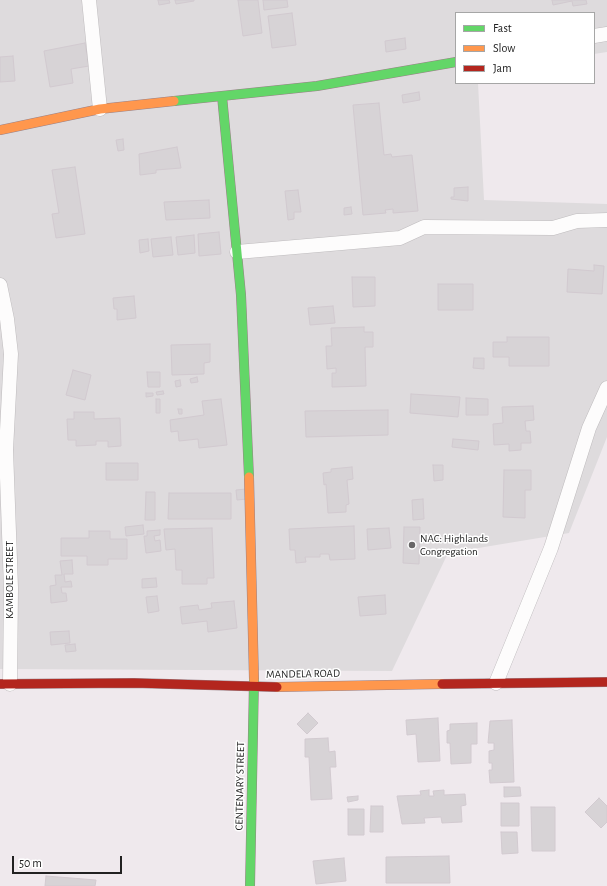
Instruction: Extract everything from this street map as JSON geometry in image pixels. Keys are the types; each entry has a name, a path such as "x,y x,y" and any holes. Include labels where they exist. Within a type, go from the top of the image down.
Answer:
{"street":[{"path":"89,0 100,109"},
{"path":"595,36 607,34"},
{"path":"0,130 100,109 317,86 455,62"},
{"name":"CENTENARY STREET","path":"222,96 237,252 248,423 254,687 250,886"},
{"path":"237,252 400,238 424,227 553,228 577,221 607,220"},
{"name":"KAMBOLE STREET","path":"0,285 12,354 6,450 11,588 5,684"},
{"path":"496,683 551,548 589,428 607,388"},
{"name":"MANDELA ROAD","path":"5,684 134,683 254,687 607,682"}],"shaded area":[{"path":"0,0 607,0 607,52 595,54 595,12 455,12 455,84 478,84 484,200 607,204 607,437 569,533 448,553 392,671 0,669"}],"building":[{"path":"158,0 169,0 170,3 159,5"},
{"path":"175,0 194,0 194,1 176,4"},
{"path":"238,0 258,0 262,33 243,36"},
{"path":"263,0 287,0 288,7 264,10"},
{"path":"552,0 586,0 587,4 573,6 572,1 553,5"},
{"path":"292,13 296,45 272,48 268,16"},
{"path":"405,38 406,49 386,52 385,41"},
{"path":"85,43 89,66 71,69 73,83 50,87 44,51"},
{"path":"13,56 15,81 0,82 0,57"},
{"path":"419,92 420,100 403,103 402,95"},
{"path":"379,103 384,155 391,154 392,157 412,155 418,211 393,213 393,209 385,210 386,213 363,215 353,105"},
{"path":"123,139 124,150 118,151 116,140"},
{"path":"177,147 181,168 156,170 156,173 140,175 139,154"},
{"path":"75,167 85,234 56,238 52,214 59,213 52,170"},
{"path":"468,187 468,201 451,199 451,197 454,197 454,188"},
{"path":"298,190 301,212 294,212 294,219 288,220 285,191"},
{"path":"209,200 210,218 166,220 164,202"},
{"path":"351,207 352,214 344,215 344,208"},
{"path":"219,232 221,254 199,256 198,234"},
{"path":"194,235 195,253 178,255 176,237"},
{"path":"171,237 173,255 153,257 151,239"},
{"path":"148,239 149,251 140,253 139,240"},
{"path":"594,265 604,266 602,294 567,292 568,269 594,271"},
{"path":"352,277 375,277 375,306 353,307"},
{"path":"438,284 473,284 473,310 438,310"},
{"path":"134,296 136,318 117,320 117,309 114,309 113,298"},
{"path":"333,306 335,323 310,325 308,308"},
{"path":"364,327 364,332 373,332 373,347 365,347 366,386 332,387 332,373 336,373 336,368 327,369 326,346 332,346 331,328"},
{"path":"507,337 549,337 549,366 509,366 509,357 493,357 493,342 507,342"},
{"path":"210,344 210,362 204,363 204,374 172,375 171,345"},
{"path":"474,358 484,358 484,369 473,368"},
{"path":"73,370 91,375 85,400 66,395"},
{"path":"147,372 160,372 160,387 148,387"},
{"path":"197,377 198,382 191,383 190,379"},
{"path":"180,380 181,386 176,387 175,381"},
{"path":"163,391 164,394 157,395 156,392"},
{"path":"146,393 153,393 153,396 146,397"},
{"path":"411,394 460,397 458,417 410,413"},
{"path":"466,398 488,399 488,415 466,415"},
{"path":"156,399 160,399 160,413 156,413"},
{"path":"221,399 227,445 199,448 198,439 179,441 178,431 171,432 170,420 204,415 202,401"},
{"path":"533,406 534,420 525,421 526,431 530,431 531,443 521,443 521,450 509,451 509,444 494,445 493,424 503,423 502,407"},
{"path":"178,409 182,409 182,414 179,414"},
{"path":"388,410 388,435 306,437 305,411"},
{"path":"74,412 94,412 94,419 120,418 121,446 108,447 108,441 96,441 96,445 76,446 76,440 68,440 67,419 74,419"},
{"path":"453,439 479,441 478,450 452,447"},
{"path":"106,463 138,463 138,480 106,480"},
{"path":"433,465 443,465 443,480 434,481"},
{"path":"352,467 353,479 347,480 349,504 346,505 346,512 328,513 326,484 324,485 323,473 331,472 331,469"},
{"path":"504,470 531,470 531,490 525,490 525,518 503,517"},
{"path":"246,489 247,499 237,500 236,490"},
{"path":"146,492 155,492 155,520 145,520"},
{"path":"169,493 231,493 231,519 168,519"},
{"path":"423,499 424,519 413,520 412,500"},
{"path":"143,525 144,534 126,536 125,527"},
{"path":"354,526 355,559 330,560 329,554 320,554 320,557 305,557 306,562 296,563 295,550 290,550 289,529"},
{"name":"NAC: Highlands Congregation","path":"404,527 420,527 419,564 403,563"},
{"path":"212,528 214,578 207,578 207,584 182,584 182,570 176,570 175,549 166,550 164,529"},
{"path":"389,528 391,548 368,550 367,529"},
{"path":"160,530 160,535 154,536 155,541 160,540 161,551 146,553 144,536 147,536 147,531"},
{"path":"89,531 110,531 110,539 127,539 127,559 108,559 108,565 87,565 87,556 61,556 61,538 89,538"},
{"path":"72,560 73,574 64,574 65,582 71,581 72,587 61,587 62,593 66,593 67,601 51,603 50,586 56,585 55,575 62,575 60,561"},
{"path":"156,578 157,587 142,588 142,579"},
{"path":"385,595 386,614 360,616 358,597"},
{"path":"157,596 159,611 148,613 146,597"},
{"path":"234,601 237,628 208,632 207,621 182,624 180,607 198,605 199,610 212,608 211,603"},
{"path":"69,631 70,643 51,645 50,632"},
{"path":"75,644 76,651 66,652 65,645"},
{"path":"308,713 318,723 307,734 297,724"},
{"path":"438,718 440,761 418,762 416,734 407,735 406,720"},
{"path":"512,720 514,782 490,783 489,770 492,770 492,763 489,763 489,751 494,750 494,743 488,743 490,721"},
{"path":"477,723 477,744 471,744 471,763 451,764 450,743 447,743 447,731 450,730 450,724"},
{"path":"328,738 329,752 335,751 336,767 330,767 332,799 311,800 309,757 305,757 305,739"},
{"path":"504,787 520,787 521,796 504,797"},
{"path":"429,790 429,796 434,796 433,791 444,790 444,795 465,794 466,805 461,806 462,822 442,823 441,817 424,818 425,823 402,824 397,796 421,795 420,791"},
{"path":"358,796 358,800 348,802 347,797"},
{"path":"599,798 607,806 607,822 601,828 585,812"},
{"path":"501,803 519,803 519,826 501,826"},
{"path":"371,806 383,806 383,832 370,832"},
{"path":"531,807 555,807 555,851 532,851"},
{"path":"348,809 364,809 364,835 348,835"},
{"path":"501,832 517,832 518,853 502,854"},
{"path":"449,856 450,883 386,883 386,857"},
{"path":"344,858 346,881 316,884 313,861"},
{"path":"46,876 96,880 95,886 45,886"}],"traffic: fast":[{"path":"174,101 317,86 455,62"},
{"path":"222,96 241,295 249,477"},
{"path":"250,886 254,680"}],"traffic: slow":[{"path":"0,130 100,109 174,101"},
{"path":"249,477 254,680"},
{"path":"277,687 442,684"}],"traffic: jam":[{"path":"442,684 607,682"},
{"path":"0,684 134,683 277,687"}],"place":[{"name":"NAC: Highlands Congregation","path":"412,545"}]}
